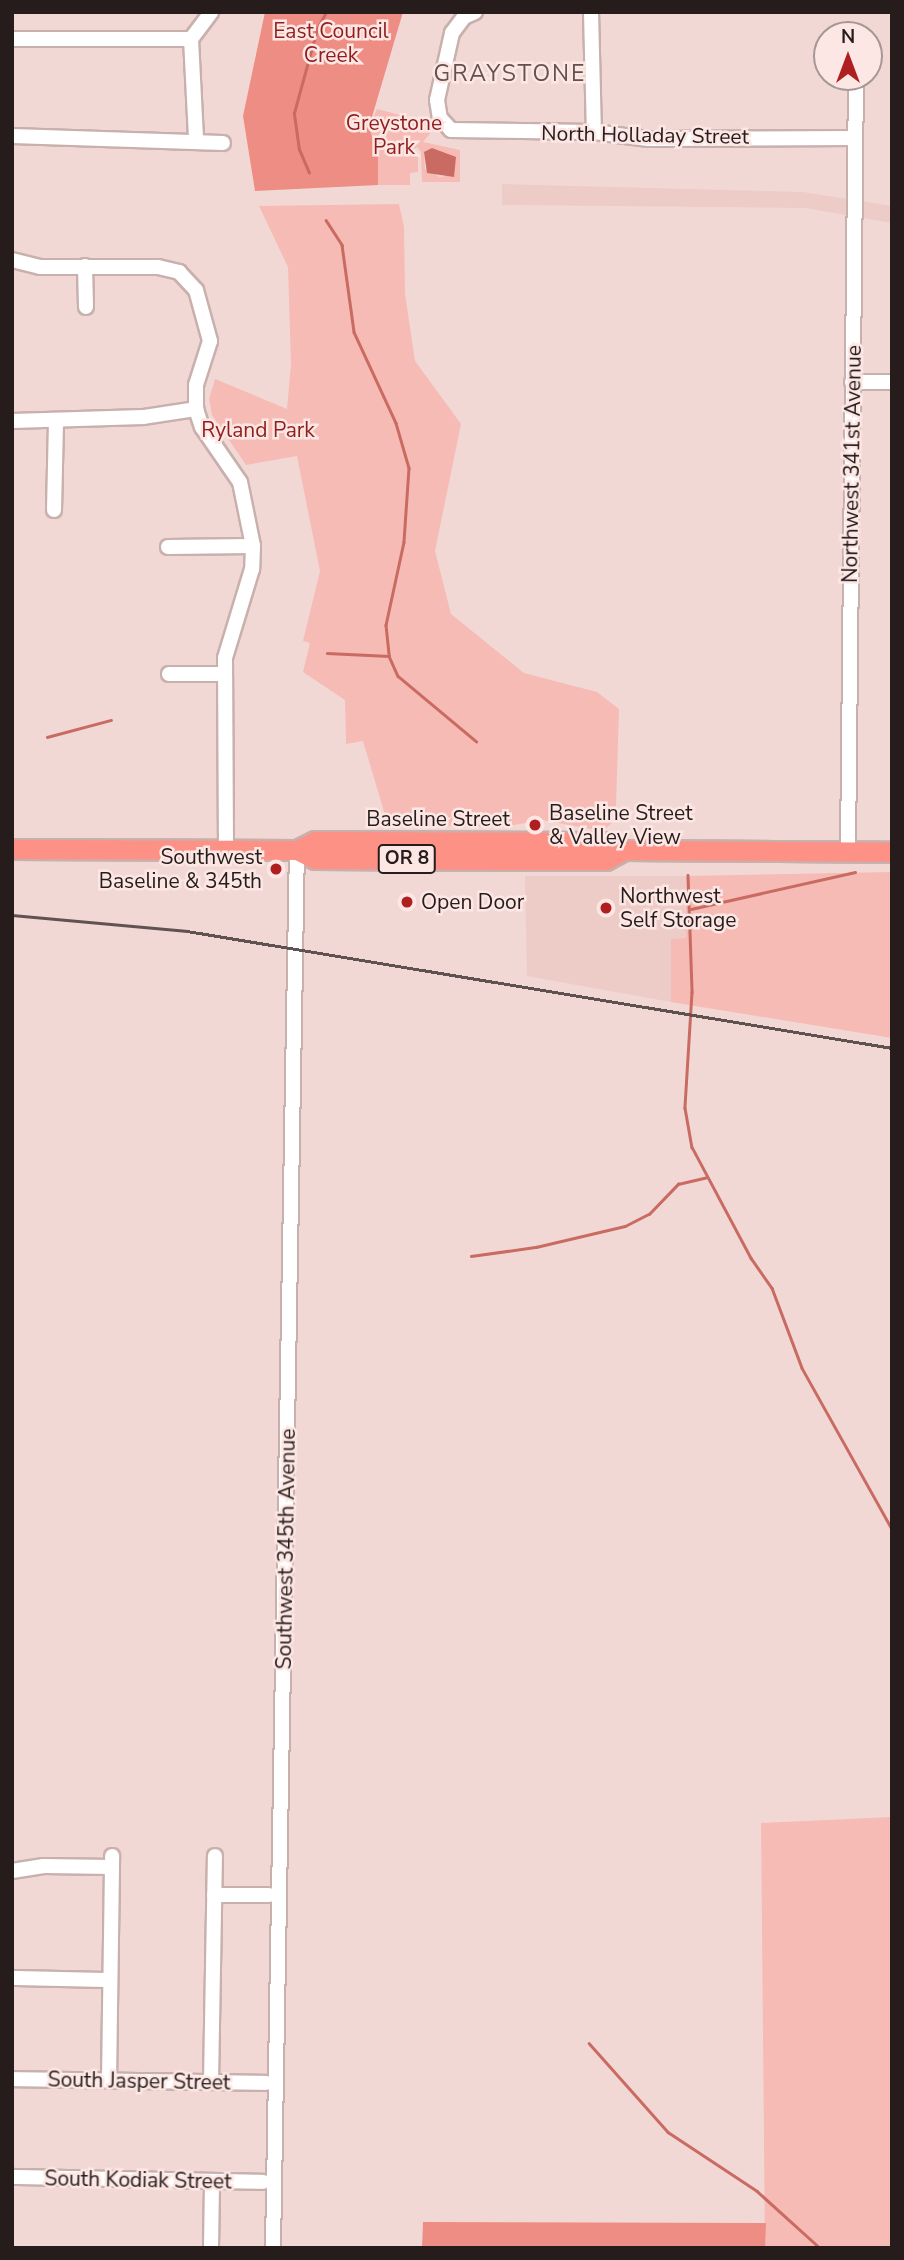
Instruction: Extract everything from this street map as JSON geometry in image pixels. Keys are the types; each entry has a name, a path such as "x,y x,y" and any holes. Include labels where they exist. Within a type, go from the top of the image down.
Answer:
{"highway":[{"name":"Baseline Street","path":"12,849 297,850 314,841 606,842 624,850 848,852"},
{"name":"OR 8","path":"848,852 892,852"}],"street":[{"path":"196,139 191,39 211,12"},
{"name":"North Holladay Street","path":"475,12 464,17 452,33 437,100 440,118 460,132 594,132 649,139 855,138"},
{"path":"591,12 594,132"},
{"path":"12,39 191,39"},
{"name":"Northwest 341st Avenue","path":"848,852 856,91"},
{"path":"12,136 196,139 223,142"},
{"path":"12,260 40,267 159,267 179,272 197,290 209,326 196,409 202,426 240,482 253,546 252,569 224,674 226,850"},
{"path":"85,266 86,307"},
{"path":"852,382 892,382"},
{"path":"12,421 143,417 196,409"},
{"path":"54,510 56,420"},
{"path":"168,547 253,546"},
{"path":"169,674 224,674"},
{"name":"Southwest 345th Avenue","path":"273,2248 297,850"},
{"path":"211,2082 215,1856"},
{"path":"12,1871 112,1861 109,2081"},
{"path":"214,1895 269,1895"},
{"path":"12,1978 110,1980"},
{"name":"South Jasper Street","path":"12,2079 266,2083"},
{"name":"South Kodiak Street","path":"12,2177 263,2182"},
{"path":"211,2248 212,2181"}],"shaded area":[{"path":"432,148 456,157 454,177 427,173 424,152"},
{"path":"502,184 803,192 892,206 892,223 805,208 502,205"},
{"name":"Northwest Self Storage","path":"525,876 686,876 686,939 671,939 671,1002 527,976"}],"green space":[{"name":"East Council Creek","path":"265,12 403,12 369,127 378,156 378,185 255,191 243,116"},
{"name":"Greystone Park","path":"349,100 378,156 369,127 377,109 416,119 427,117 434,129 423,142 460,150 460,182 422,182 421,152 417,147 410,151 418,153 418,172 410,173 410,185 378,185 378,164","holes":["424,153 448,154 454,174 440,177 425,169"]},
{"name":"Ryland Park","path":"399,204 404,227 405,294 415,361 461,424 435,551 451,614 524,673 597,692 619,709 616,805 612,823 602,831 542,820 502,827 388,825 363,741 346,744 345,700 303,672 310,643 303,641 320,571 297,456 246,465 212,415 209,399 215,379 287,409 291,364 288,267 259,206"},
{"path":"892,872 892,1038 671,1002 671,939 686,938 686,876"},
{"path":"892,1817 892,2248 765,2248 761,1823"},
{"path":"423,2222 766,2223 765,2248 422,2248"}],"waterway":[{"path":"309,173 299,150 294,113 317,29 326,12"},
{"path":"326,220 342,245 354,332 396,423 409,468 404,542 386,625 389,656 398,676 476,741"},
{"path":"327,653 389,656"},
{"path":"47,737 111,720"},
{"path":"691,909 855,872"},
{"path":"688,875 692,992 685,1108 692,1147 751,1258 772,1288 802,1368 892,1529"},
{"path":"471,1256 536,1247 625,1226 649,1214 678,1184 705,1178"},
{"path":"589,2043 668,2132 757,2191 820,2248"}],"railway":[{"path":"12,915 187,931 892,1048"}],"place":[{"name":"Baseline Street & Valley View","path":"535,825"},
{"name":"Southwest Baseline & 345th","path":"276,869"},
{"name":"Open Door","path":"407,902"},
{"name":"Northwest Self Storage","path":"606,908"}],"district":[{"name":"GRAYSTONE","path":"510,74"}]}
